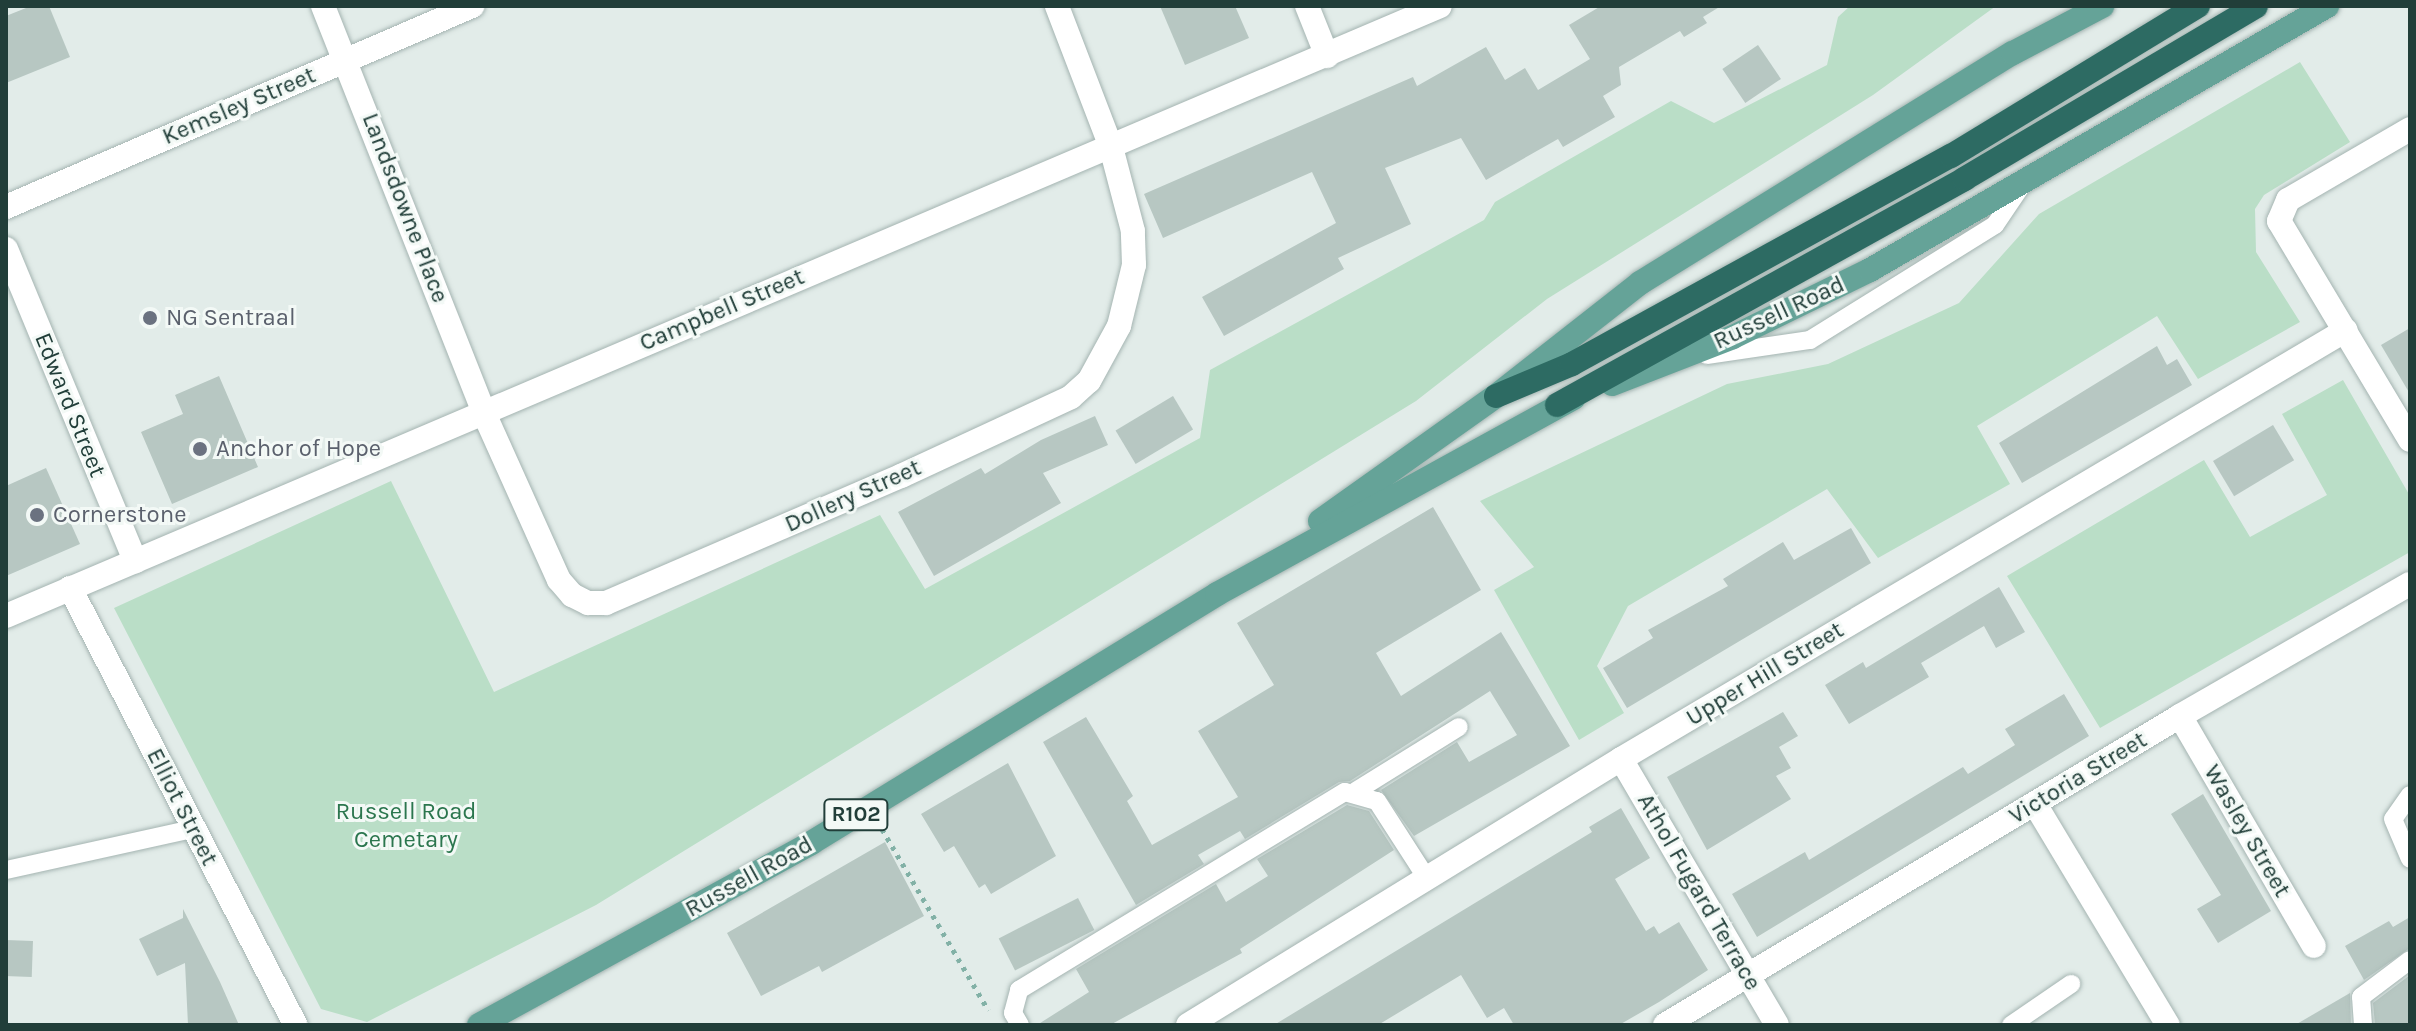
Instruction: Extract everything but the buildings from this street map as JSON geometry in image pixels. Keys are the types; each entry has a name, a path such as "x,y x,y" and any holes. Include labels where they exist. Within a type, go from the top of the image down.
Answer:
{"highway":[{"path":"1496,396 1572,364 1951,156 2198,6"},
{"path":"1557,405 1964,179 2256,6"}],"main road":[{"path":"2013,53 2073,6"},
{"name":"Russell Road","path":"1217,594 1496,396 1640,283 2013,53 2102,6"},
{"name":"Russell Road","path":"479,1025 869,808 1217,594 1557,405 1674,359 1870,270 2024,183 2319,8"}],"street":[{"name":"Landsdowne Place","path":"323,6 348,59 483,411"},
{"name":"Kemsley Street","path":"6,207 472,6"},
{"name":"Dollery Street","path":"483,411 559,580 572,595 588,603 606,603 901,476 1071,397 1089,381 1119,326 1134,265 1127,200 1111,147 1057,6"},
{"path":"1307,6 1327,56"},
{"name":"Campbell Street","path":"6,616 1440,6"},
{"path":"2410,129 2306,188 2280,210 2281,231 2346,330 2410,440"},
{"name":"Edward Street","path":"6,249 135,561"},
{"name":"Upper Hill Street","path":"1188,1025 1621,759 2346,330"},
{"name":"Victoria Street","path":"1665,1025 2180,716 2410,584"},
{"name":"Elliot Street","path":"70,588 296,1025"},
{"name":"Wasley Street","path":"2180,716 2314,946"},
{"name":"Athol Fugard Terrace","path":"1621,759 1777,1025"},
{"path":"2035,804 2168,1025"}],"lane":[{"path":"1674,359 1810,340 1995,225 2024,183"},
{"path":"1020,1025 1013,1013 1019,990 1345,792 1356,791 1459,727"},
{"path":"1356,791 1377,801 1428,880"},
{"path":"2410,795 2393,819 2410,859"},
{"path":"6,870 193,829"},
{"path":"2363,1025 2361,997 2410,960"},
{"path":"2011,1025 2071,984"}],"path":[{"path":"869,808 980,995"}],"green space":[{"name":"Russell Road Cemetary","path":"1850,6 1996,6 1873,95 1547,299 1416,401 596,905 367,1022 321,1009 114,608 391,481 494,692 880,515 925,589 1200,438 1210,370 1484,220 1495,202 1671,101 1714,123 1827,65 1838,17"},
{"path":"2300,62 2350,142 2264,195 2255,209 2256,252 2300,322 2198,379 2157,316 1977,426 2010,484 1878,558 1827,489 1628,606 1597,666 1624,713 1579,740 1494,590 1534,567 1480,501 1727,384 1828,364 1959,303 2039,214"},
{"path":"2343,380 2410,496 2410,552 2100,728 2007,576 2204,460 2250,537 2327,495 2282,414"}],"place":[{"name":"NG Sentraal","path":"150,318"},
{"name":"Anchor of Hope","path":"200,449"},
{"name":"Cornerstone","path":"37,515"}]}
